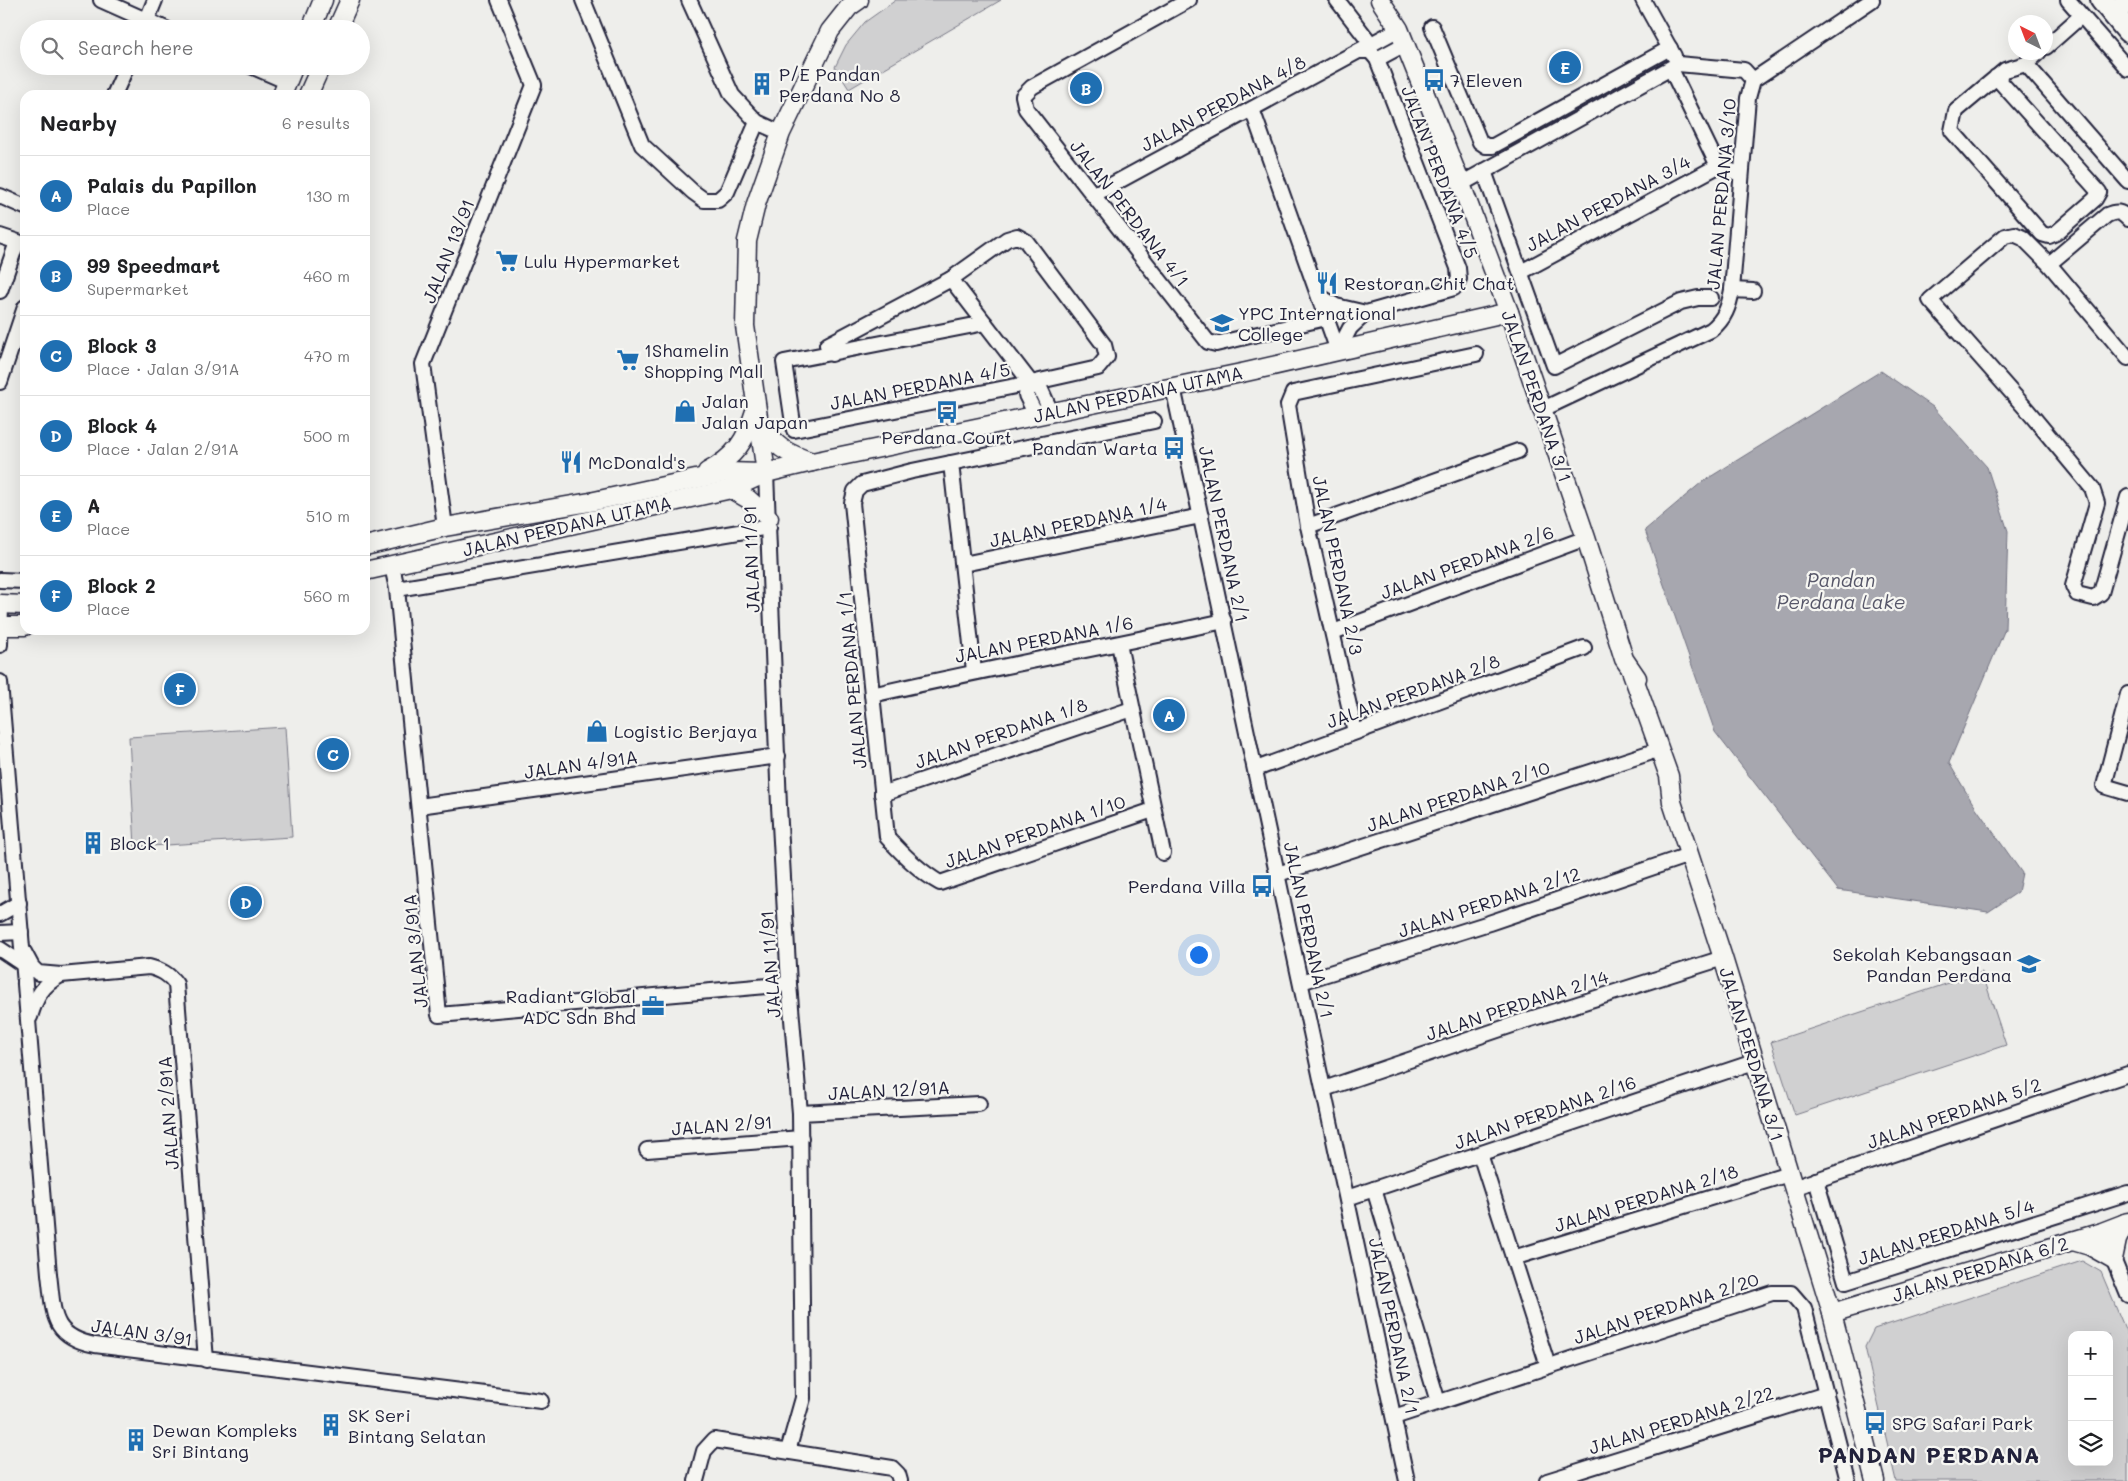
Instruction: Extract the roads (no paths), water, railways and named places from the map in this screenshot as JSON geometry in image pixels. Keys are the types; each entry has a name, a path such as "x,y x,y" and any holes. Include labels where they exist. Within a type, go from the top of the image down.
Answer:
{"highway":[{"path":"2102,0 2128,31"}],"street":[{"path":"101,0 138,20"},
{"path":"147,20 155,0"},
{"path":"315,20 323,0"},
{"path":"341,20 350,0"},
{"name":"JALAN 13/91","path":"445,527 423,364 534,85 499,0"},
{"path":"583,0 642,145 692,192 704,200 718,200 728,192 756,122"},
{"path":"689,0 732,95 756,122 782,133"},
{"path":"766,473 745,326 747,241 756,204 782,133 830,31 858,0"},
{"name":"JALAN PERDANA 4/1","path":"1190,0 1032,87 1023,96 1026,109 1208,342 1216,344 1326,318"},
{"path":"1337,0 1365,48 1377,59 1402,36"},
{"name":"JALAN PERDANA 3/1","path":"1380,0 1402,36 1461,184 1542,409 1628,664 1644,686 1672,763 1669,776 1670,794 1723,958 1832,1313 1875,1481"},
{"path":"1643,0 1670,48 1674,67 1718,166"},
{"path":"1461,184 1674,67 1744,70 1753,80 1872,0"},
{"path":"2068,0 2128,69"},
{"path":"2053,40 2081,16"},
{"path":"1432,27 1480,142 1486,146 1493,146 1670,48"},
{"name":"JALAN PERDANA 4/8","path":"1093,195 1365,48 1402,36"},
{"name":"JALAN PERDANA 4/5","path":"1338,351 1350,328 1366,313 1454,288 1459,279 1458,268 1377,59"},
{"path":"1996,77 2099,192 2095,200 2056,233 2049,236 2042,234 1952,131 1956,111 1996,77 2005,70 2026,64 2030,60"},
{"path":"2026,64 2128,181"},
{"path":"116,90 123,75"},
{"path":"274,75 288,81"},
{"path":"310,90 317,75"},
{"name":"JALAN PERDANA 3/10","path":"1542,409 1711,330 1724,317 1732,290 1740,174 1748,98 1753,80"},
{"path":"1252,109 1338,351"},
{"name":"JALAN PERDANA 3/4","path":"1521,272 1718,166 1740,174"},
{"path":"1484,171 1554,366 1681,302 1698,298 1711,298"},
{"path":"0,196 20,205"},
{"path":"2049,264 2107,215 2115,211 2123,213 2128,219"},
{"path":"2128,358 2049,264 2023,238 2014,234 2005,236 1930,300 2028,411 2095,495 2097,504 2073,586 2077,594 2094,598 2101,593 2128,497"},
{"path":"0,236 20,243"},
{"path":"985,323 832,354 827,345 951,279 1007,239 1017,236 1026,241 1104,345 1107,357 1098,368 1031,384"},
{"path":"0,291 20,245"},
{"path":"951,279 1031,384 1041,390 1044,414"},
{"path":"1732,290 1753,291"},
{"name":"JALAN PERDANA 4/5","path":"1319,296 1336,306 1366,313"},
{"name":"JALAN PERDANA UTAMA","path":"370,570 731,489 766,473 812,462 1173,387 1508,312"},
{"path":"0,382 20,322"},
{"name":"JALAN PERDANA 4/5","path":"832,354 784,362 794,430 1031,384"},
{"name":"JALAN PERDANA 2/3","path":"1355,732 1308,526 1288,404 1293,393 1476,354"},
{"name":"JALAN PERDANA 2/1","path":"1173,387 1408,1481"},
{"path":"758,415 771,440 784,452 812,462"},
{"path":"696,479 718,466 739,448 758,415"},
{"name":"JALAN PERDANA 1/1","path":"887,837 852,503 855,491 862,484 951,463 1154,421"},
{"path":"1308,526 1518,451"},
{"path":"951,463 974,671"},
{"name":"JALAN PERDANA UTAMA","path":"370,545 445,527 590,502 728,472 766,473"},
{"name":"JALAN 11/91","path":"766,473 789,984 801,1138 803,1398 788,1451"},
{"path":"731,489 748,499 769,523"},
{"name":"JALAN PERDANA 1/4","path":"963,564 1201,516"},
{"path":"397,589 769,523"},
{"name":"JALAN PERDANA 2/6","path":"1333,632 1586,538"},
{"path":"370,551 382,552 388,556 392,566"},
{"name":"JALAN 3/91A","path":"392,566 397,589 439,1015 789,984"},
{"path":"0,580 20,581"},
{"path":"0,645 0,604 20,605"},
{"name":"JALAN PERDANA 1/6","path":"872,695 974,671 1119,644 1224,621"},
{"path":"0,626 20,626"},
{"path":"1119,644 1162,853"},
{"name":"JALAN PERDANA 2/8","path":"1256,769 1584,648"},
{"name":"JALAN PERDANA 3/1","path":"1628,664 1623,671 1649,753 1660,780 1670,794"},
{"name":"JALAN 3/91","path":"0,682 53,1307 57,1323 66,1335 79,1342 206,1360 541,1400"},
{"path":"2128,694 2104,786 2128,793"},
{"name":"JALAN PERDANA 1/8","path":"882,794 1132,709"},
{"name":"JALAN PERDANA 2/10","path":"1278,874 1649,753"},
{"name":"JALAN 4/91A","path":"418,806 778,756"},
{"name":"JALAN PERDANA 1/10","path":"887,837 911,863 940,883 1154,810"},
{"name":"JALAN PERDANA 2/12","path":"1301,982 1490,923 1689,855"},
{"path":"0,914 19,903"},
{"path":"0,922 21,926"},
{"path":"0,933 21,926"},
{"name":"JALAN 2/91A","path":"22,949 32,967 38,973 61,975 149,967 159,969 171,976 176,984 206,1360"},
{"path":"0,950 24,965"},
{"name":"JALAN PERDANA 2/14","path":"1324,1089 1524,1021 1723,958"},
{"path":"29,1020 40,990 61,975"},
{"name":"JALAN PERDANA 2/16","path":"1347,1198 1754,1062"},
{"name":"JALAN PERDANA 5/2","path":"1791,1181 1816,1180 2128,1074"},
{"name":"JALAN 12/91A","path":"800,1113 979,1104"},
{"name":"JALAN 2/91","path":"646,1150 801,1138"},
{"path":"1480,1154 1548,1366"},
{"name":"JALAN PERDANA 5/4","path":"1816,1180 1846,1282 2128,1194"},
{"name":"JALAN PERDANA 2/18","path":"1514,1258 1791,1181"},
{"name":"JALAN PERDANA 2/1","path":"1374,1189 1438,1402"},
{"path":"2113,1259 2117,1240 2126,1222"},
{"name":"JALAN PERDANA 6/2","path":"1832,1313 2073,1241 2126,1222"},
{"path":"2102,1232 2128,1295"},
{"path":"2073,1241 2090,1246 2113,1259"},
{"name":"JALAN PERDANA 2/20","path":"1394,1417 1772,1293 1791,1293 1804,1308 1848,1481"},
{"name":"JALAN PERDANA 2/22","path":"1547,1481 1826,1394"},
{"path":"696,1481 704,1451 714,1440 892,1468 898,1474 900,1481"}],"water":[{"name":"Pandan Perdana Lake","path":"1881,371 1933,407 1987,467 2008,531 2005,629 1949,763 1972,802 2022,873 2018,892 1988,912 1838,890 1715,732 1645,530 1702,482"}],"place":[{"name":"A","path":"1565,67"},
{"name":"7 Eleven","path":"1434,80"},
{"name":"P/E Pandan Perdana No 8","path":"762,84"},
{"name":"99 Speedmart","path":"1086,88"},
{"name":"Lulu Hypermarket","path":"507,261"},
{"name":"Restoran Chit Chat","path":"1327,283"},
{"name":"YPC International College","path":"1222,323"},
{"name":"1Shamelin Shopping Mall","path":"628,360"},
{"name":"Jalan Jalan Japan","path":"685,411"},
{"name":"Perdana Court","path":"947,412"},
{"name":"Pandan Warta","path":"1174,448"},
{"name":"McDonald's","path":"571,462"},
{"name":"Block 2","path":"180,689"},
{"name":"Palais du Papillon","path":"1169,715"},
{"name":"Logistic Berjaya","path":"597,731"},
{"name":"Block 3","path":"333,754"},
{"name":"Block 1","path":"93,843"},
{"name":"Perdana Villa","path":"1262,886"},
{"name":"Block 4","path":"246,902"},
{"name":"Sekolah Kebangsaan Pandan Perdana","path":"2029,964"},
{"name":"Radiant Global ADC Sdn Bhd","path":"653,1006"},
{"name":"SPG Safari Park","path":"1875,1423"},
{"name":"SK Seri Bintang Selatan","path":"331,1425"},
{"name":"Dewan Kompleks Sri Bintang","path":"136,1440"}],"district":[{"name":"PANDAN PERDANA","path":"1929,1454"}]}
